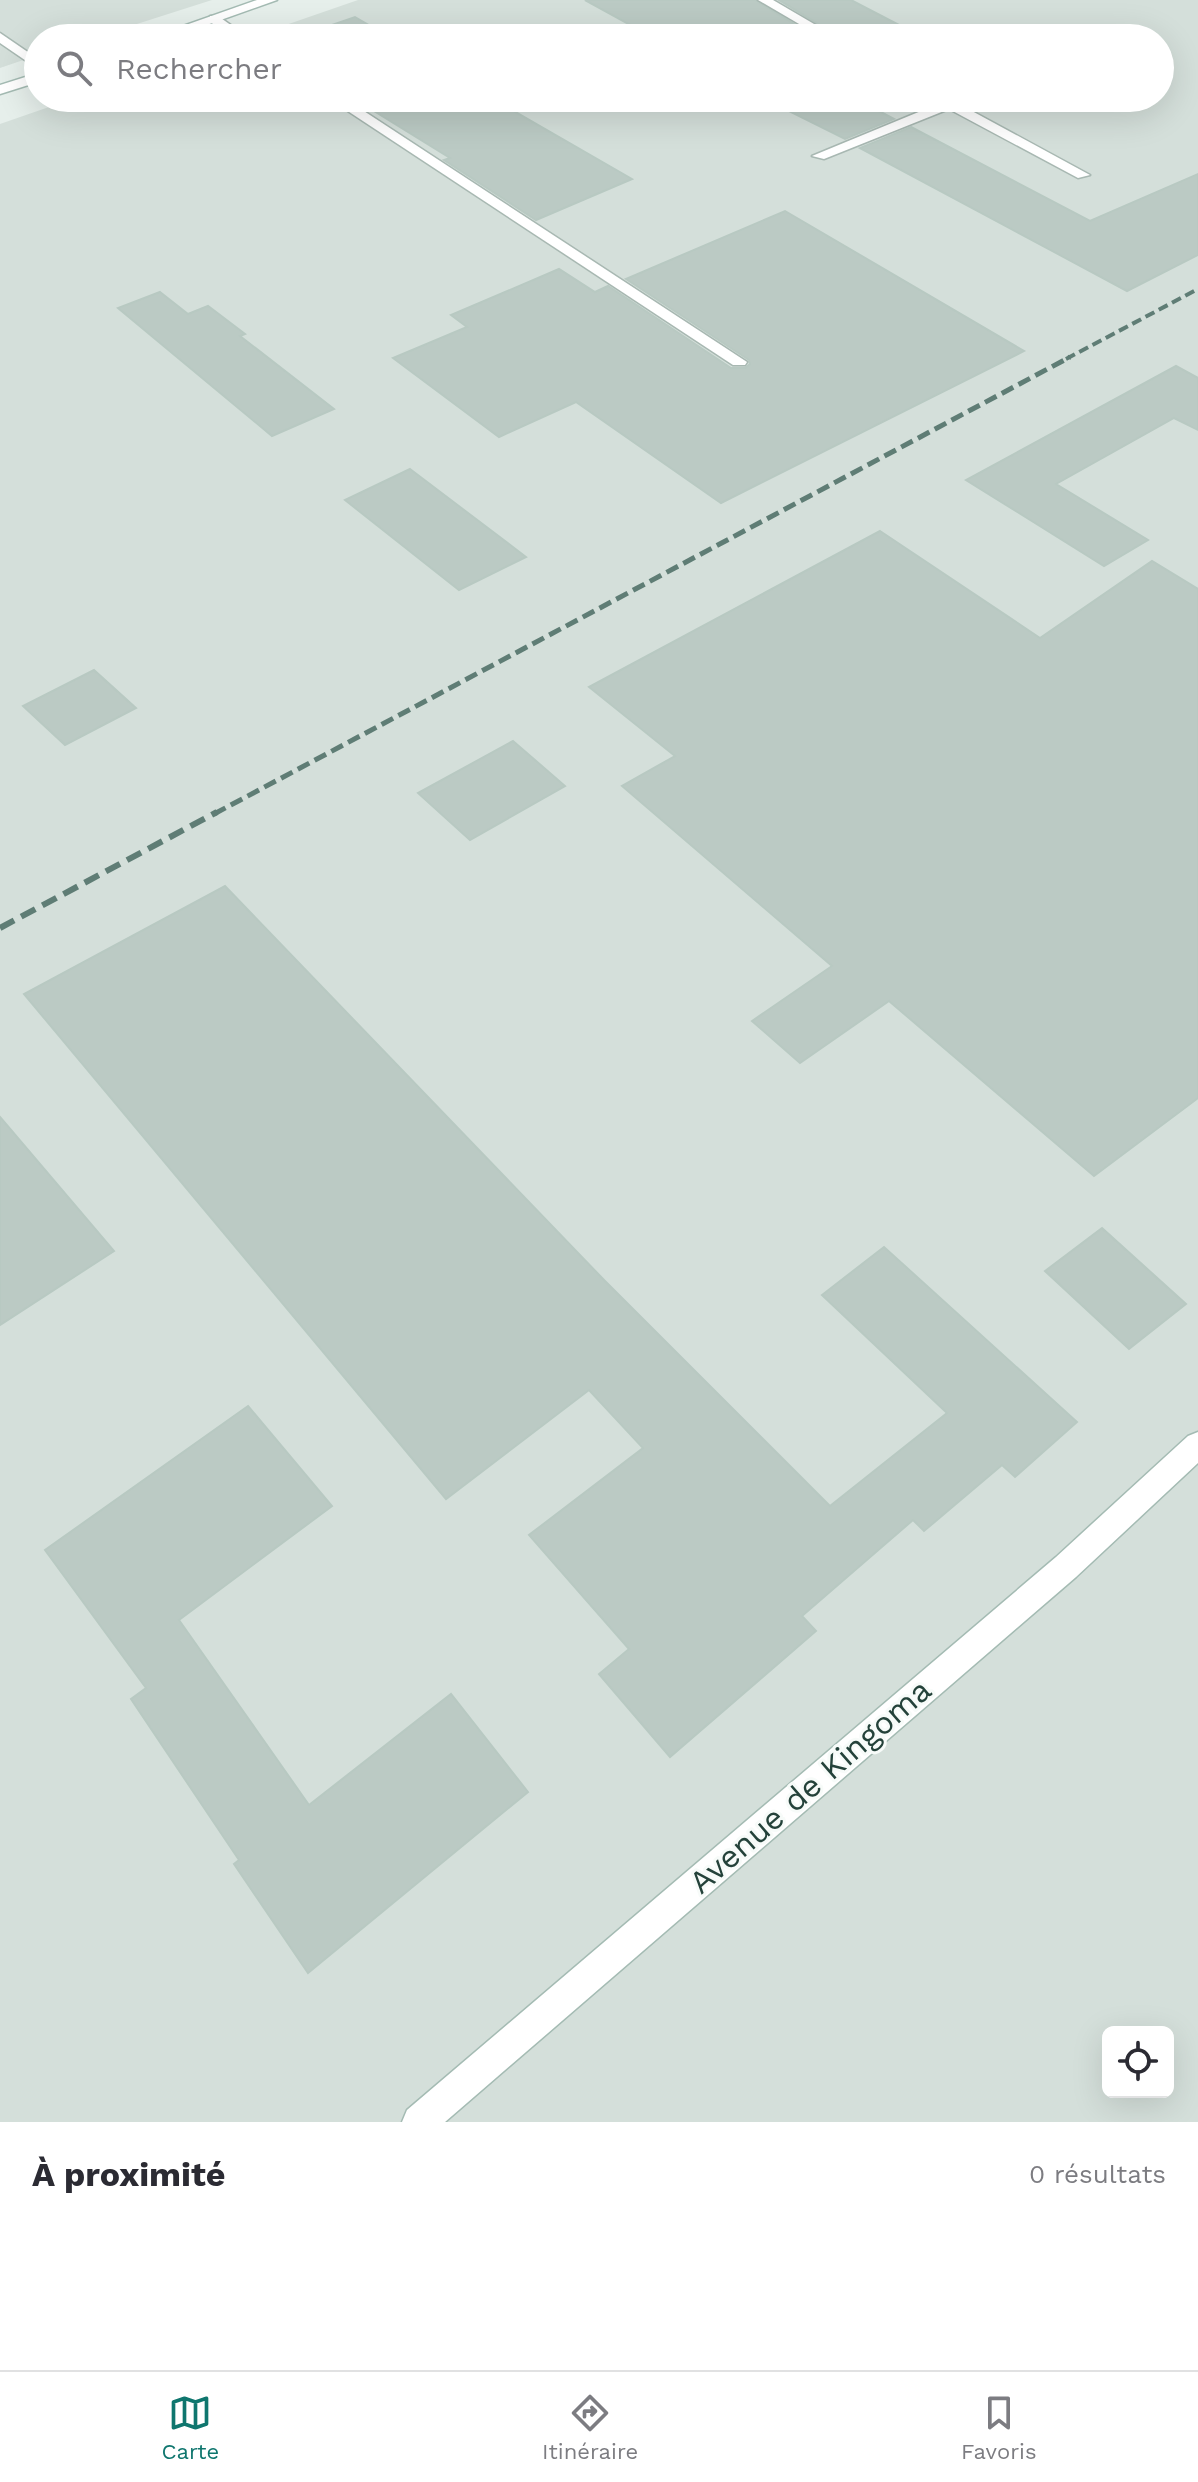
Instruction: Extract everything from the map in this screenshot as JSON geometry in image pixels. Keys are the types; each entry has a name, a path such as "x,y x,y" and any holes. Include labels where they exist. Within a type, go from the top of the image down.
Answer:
{"street":[{"path":"199,24 270,0"},
{"path":"0,90 24,82"},
{"name":"Avenue de Kingoma","path":"419,2122 1066,1567 1198,1445"}],"lane":[{"path":"764,0 807,24"},
{"path":"214,19 222,24"},
{"path":"0,37 24,55"},
{"path":"356,112 739,362"},
{"path":"819,156 919,112"},
{"path":"965,112 1083,175"}],"shaded area":[{"path":"0,0 212,0 137,24 24,24 24,60 0,68"},
{"path":"358,0 1198,0 1198,2122 0,2122 0,124 35,112 1174,112 1174,24 289,24"}],"building":[{"path":"585,0 755,0 794,24 629,24"},
{"path":"779,0 851,0 897,24 818,24"},
{"path":"355,17 367,24 335,24"},
{"path":"376,112 515,112 632,179 536,220 444,160 450,158"},
{"path":"791,112 881,112 894,119 845,139"},
{"path":"911,127 1090,221 1198,174 1198,255 1127,291 860,148"},
{"path":"785,211 1024,351 721,503 576,402 499,437 393,358 467,327 451,315 559,269 595,292 608,286 731,368 745,368 750,364 749,360 626,279"},
{"path":"160,292 188,314 208,306 245,334 240,336 334,409 272,436 118,308"},
{"path":"1176,366 1198,378 1198,430 1174,418 1056,484 1148,540 1104,566 966,480"},
{"path":"410,469 526,557 459,590 345,500"},
{"path":"880,531 1040,638 1152,561 1198,589 1198,1098 1094,1176 889,1001 800,1063 752,1021 832,966 622,786 675,756 589,687"},
{"path":"94,670 136,708 65,745 23,706"},
{"path":"513,741 565,786 470,840 418,793"},
{"path":"225,886 605,1281 830,1506 947,1413 822,1295 884,1247 1077,1422 1015,1477 1002,1465 924,1531 913,1520 802,1616 816,1631 670,1757 599,1674 629,1649 529,1535 643,1448 589,1390 446,1499 24,994"},
{"path":"0,1117 114,1251 0,1325"},
{"path":"1102,1228 1186,1304 1129,1349 1045,1271"},
{"path":"248,1406 332,1506 179,1620 309,1805 451,1694 528,1792 308,1973 234,1864 239,1860 131,1699 146,1688 45,1550"}],"railway":[{"path":"1066,359 1198,289"},
{"path":"214,814 1070,357"},
{"path":"0,928 217,812"}]}
